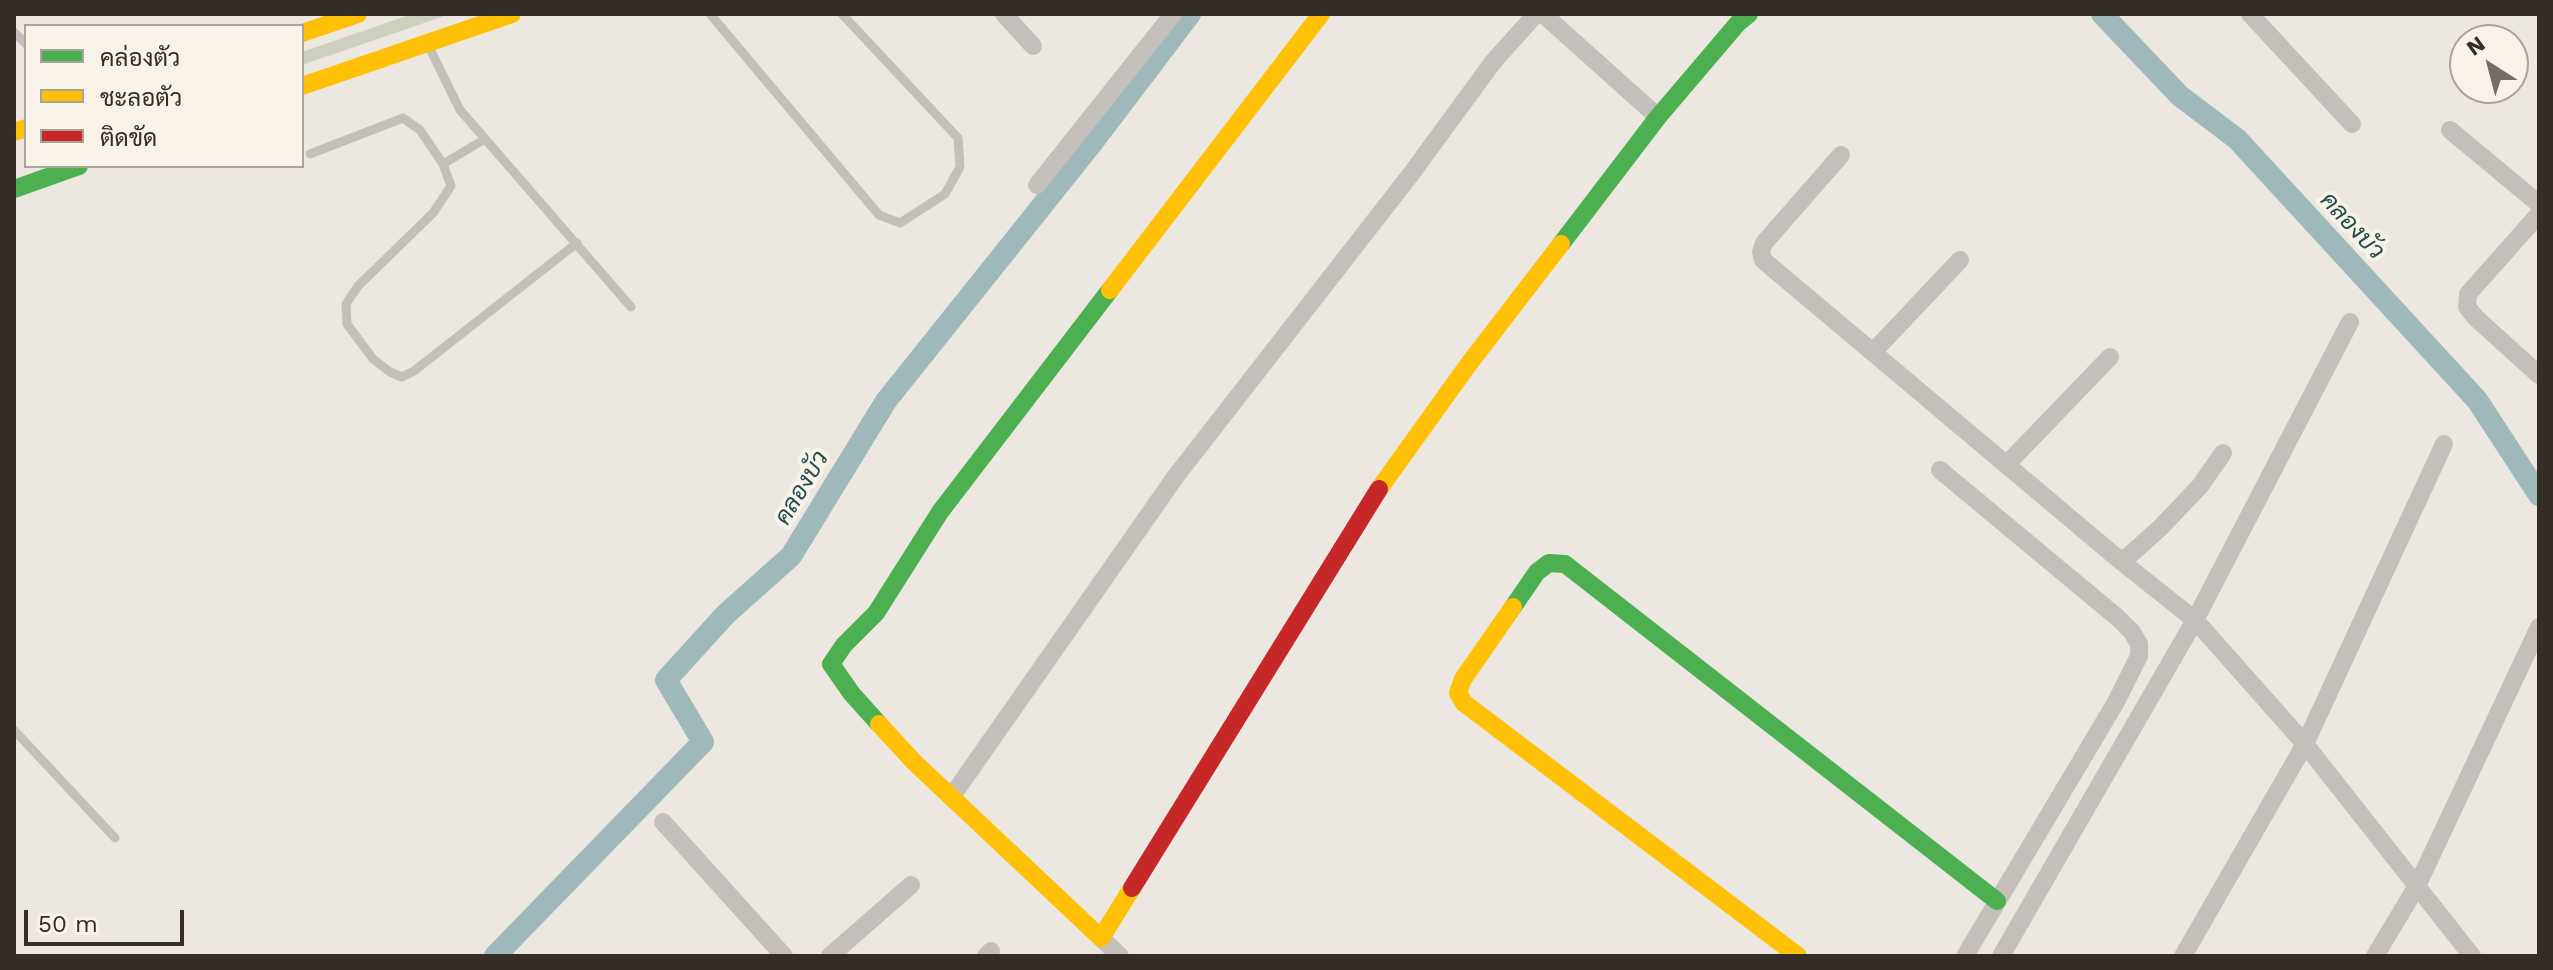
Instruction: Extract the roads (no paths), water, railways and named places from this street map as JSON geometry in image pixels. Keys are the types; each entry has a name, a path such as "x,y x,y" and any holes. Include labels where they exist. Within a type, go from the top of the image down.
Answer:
{"street":[{"path":"304,32 358,14"},
{"path":"304,85 512,14"},
{"path":"1004,14 1033,46"},
{"path":"1037,185 1173,14"},
{"path":"1120,956 914,762 852,694 831,664 844,645 876,613 940,512 1321,14"},
{"path":"952,796 1176,476 1411,174 1493,62 1536,14"},
{"path":"1543,14 1658,117"},
{"path":"1101,938 1381,485 1468,365 1658,117 1749,14"},
{"path":"2258,17 2352,124"},
{"path":"2450,130 2539,204"},
{"path":"1841,155 1764,243 1761,252 1763,260 2195,620 2305,744 2472,956"},
{"path":"14,189 73,168"},
{"path":"2539,214 2468,294 2467,307 2539,375"},
{"path":"1873,352 1960,260"},
{"path":"2001,956 2195,620 2350,322"},
{"path":"2007,464 2110,357"},
{"path":"2183,956 2305,744 2444,444"},
{"path":"2122,562 2200,486 2223,453"},
{"path":"1940,470 2118,618 2139,644 2139,656 2116,702 1965,956"},
{"path":"1798,956 1464,703 1458,693 1463,679 1537,572 1549,563 1565,564 1997,901"},
{"path":"2375,956 2417,886 2539,627"},
{"path":"663,822 784,956"},
{"path":"830,956 911,885"}],"lane":[{"path":"710,14 879,215 900,223 945,194 960,167 958,138 842,14"},
{"path":"426,42 460,110 631,307"},
{"path":"310,154 403,118 420,130 443,164 451,186 433,213 358,286 346,304 347,324 373,359 402,377 414,371 577,243"},
{"path":"443,164 485,139"},
{"path":"14,730 115,838"}],"waterway":[{"name":"คลองบัว","path":"495,956 703,742 666,680 726,614 791,556 886,401 1089,147 1190,14"},
{"name":"คลองบัว","path":"2102,14 2180,96 2237,139 2477,400 2539,495"}]}
